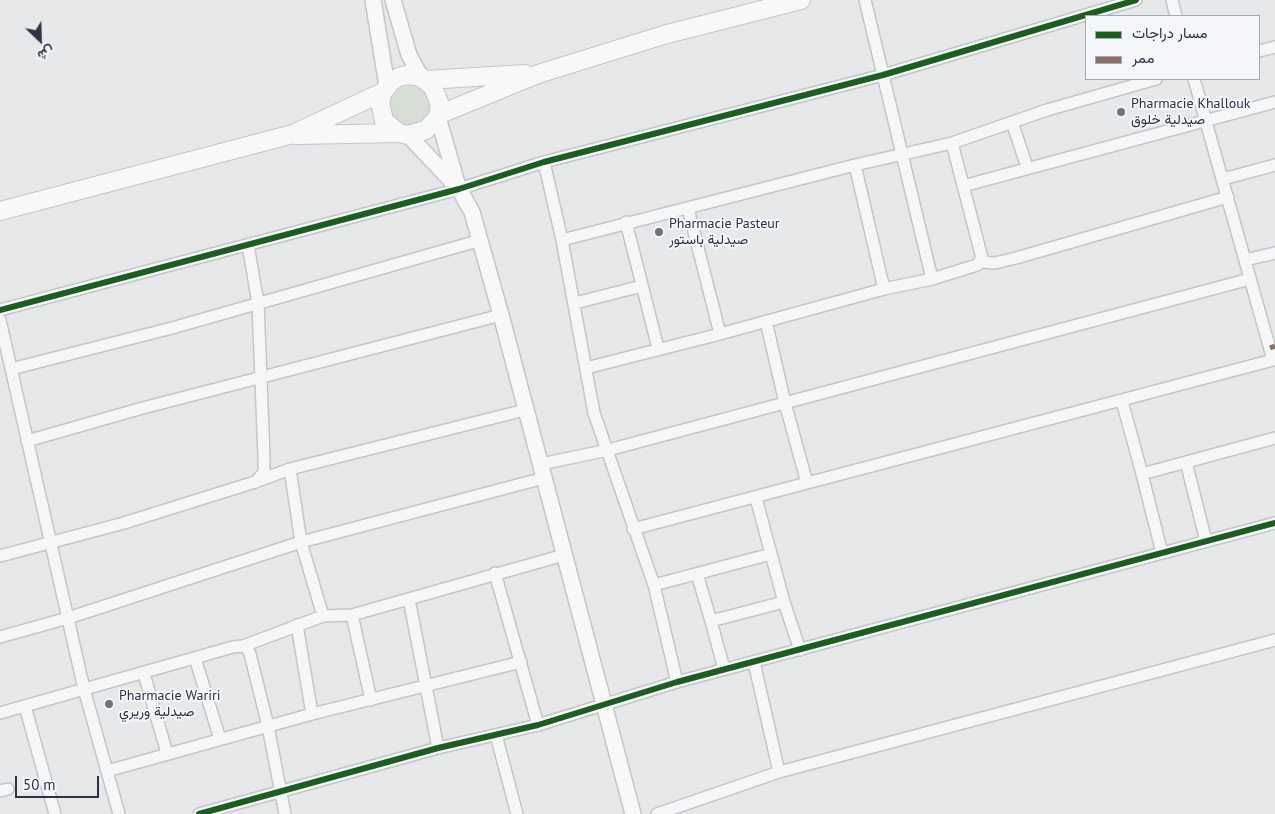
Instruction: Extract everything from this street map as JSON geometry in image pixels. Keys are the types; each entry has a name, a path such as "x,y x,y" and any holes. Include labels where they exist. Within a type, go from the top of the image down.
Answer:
{"main road":[{"path":"293,134 403,134 426,130 438,116 538,74 667,34 801,0"},
{"path":"0,211 293,134 385,89 399,77 407,75 423,79 538,74"},
{"path":"423,79 438,95 438,116"},
{"path":"385,89 380,101 384,120 403,134"}],"street":[{"path":"373,0 385,89"},
{"path":"392,0 409,55 423,79"},
{"path":"865,0 932,280"},
{"path":"1085,15 1136,0"},
{"path":"1172,0 1176,15"},
{"path":"0,310 459,189 544,162 883,75 1085,15"},
{"path":"1260,52 1275,47"},
{"path":"562,240 626,222 855,165 952,143 1012,122 1153,80"},
{"path":"633,529 1274,363 1194,80"},
{"path":"962,186 1027,167 1275,102"},
{"path":"438,116 459,189 472,212 481,240 633,814"},
{"path":"1012,122 1027,167"},
{"path":"403,134 459,189"},
{"path":"952,143 962,186 982,254 980,262"},
{"path":"544,162 575,303 594,413 654,585 677,682"},
{"path":"855,165 884,289"},
{"path":"1222,179 1275,165"},
{"path":"586,368 884,289 932,280 963,270 980,262 995,263 1016,258 1228,197"},
{"path":"688,208 720,334"},
{"path":"626,222 658,348"},
{"path":"11,369 172,328 481,240"},
{"path":"248,245 258,303 259,377 264,472 261,479 255,482"},
{"path":"1245,260 1275,253"},
{"path":"0,637 68,618 301,542 608,450 1250,279"},
{"path":"575,303 642,286"},
{"path":"27,441 259,377 502,316"},
{"path":"0,320 84,689 119,814"},
{"path":"766,321 785,403 807,483"},
{"path":"1122,401 1162,553"},
{"path":"0,556 51,544 255,482 290,468 525,410"},
{"path":"1142,474 1275,438"},
{"path":"1186,462 1206,541"},
{"path":"290,468 301,542 323,616"},
{"path":"756,498 784,602 800,650"},
{"path":"199,814 438,748 538,724 724,669 1275,523"},
{"path":"654,585 771,554"},
{"path":"0,713 243,646 323,616 352,614 564,555"},
{"path":"495,573 538,724"},
{"path":"697,574 724,669"},
{"path":"409,599 438,748"},
{"path":"711,621 784,602"},
{"path":"352,614 371,700"},
{"path":"297,625 312,714"},
{"path":"657,814 779,772 1275,640"},
{"path":"243,646 247,648 250,654 268,726 285,814"},
{"path":"196,658 220,739"},
{"path":"107,771 312,714 521,662"},
{"path":"754,662 779,772"},
{"path":"144,674 167,753"},
{"path":"25,706 55,814"},
{"path":"496,735 517,814"}],"shaded area":[{"path":"410,86 424,92 430,106 424,120 410,126 396,120 390,106 396,92"}],"marked path":[{"path":"1270,348 1275,346"}],"cycle path":[{"path":"1085,15 1136,0"},
{"path":"0,310 459,189 544,162 883,75 1085,15"},
{"path":"199,814 438,748 538,725 677,682 1275,523"}],"place":[{"name":"Pharmacie Khallouk صيدلية خلوق","path":"1121,112"},
{"name":"Pharmacie Pasteur صيدلية باستور","path":"659,232"},
{"name":"Pharmacie Wariri صيدلية وريري","path":"109,704"}]}
